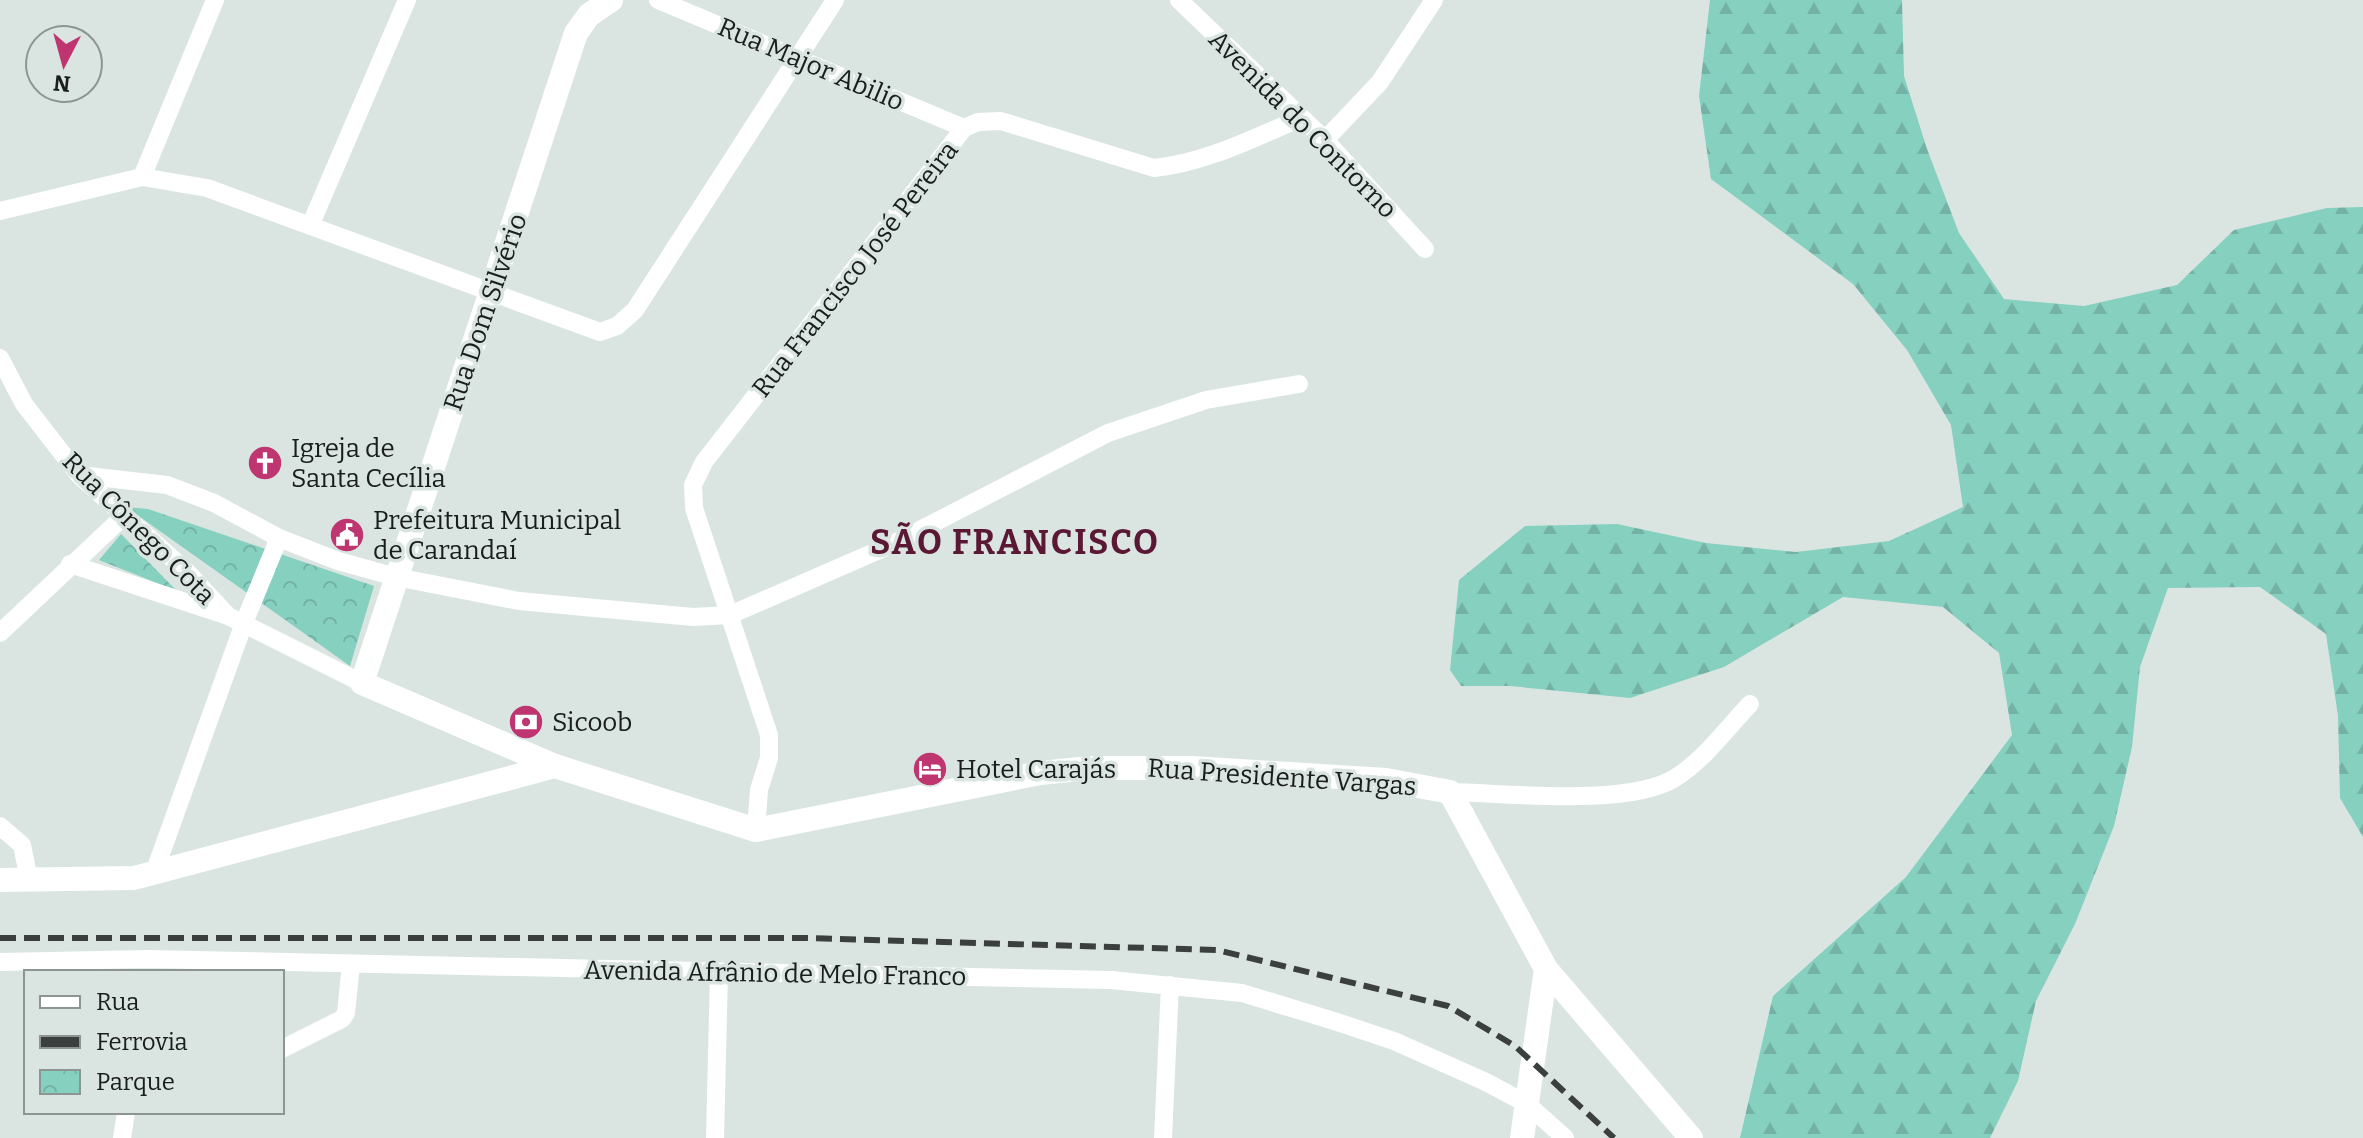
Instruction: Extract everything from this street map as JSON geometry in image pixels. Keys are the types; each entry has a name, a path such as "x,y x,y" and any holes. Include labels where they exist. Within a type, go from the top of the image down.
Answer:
{"main road":[{"name":"Rua Dom Silvério","path":"362,683 576,33 589,15 611,0"},
{"name":"Rua Presidente Vargas","path":"362,683 555,766 756,830 1040,773 1090,768 1192,768 1372,779 1450,792"},
{"path":"0,880 111,880 154,873 555,766"},
{"path":"1450,792 1546,969 1691,1138"},
{"path":"1522,1138 1546,969"}],"street":[{"path":"142,177 215,0"},
{"path":"310,226 407,0"},
{"name":"Rua Major Abilio","path":"658,0 964,128"},
{"path":"0,211 142,177 207,188 600,332 617,326 635,310 835,0"},
{"name":"Avenida do Contorno","path":"1179,0 1325,140 1425,249"},
{"path":"1325,140 1380,82 1434,0"},
{"name":"Rua Francisco José Pereira","path":"730,615 694,508 693,485 704,462 964,128 978,122 1001,121 1154,168 1176,166 1214,154 1301,118"},
{"name":"Rua Cônego Cota","path":"0,358 24,404 79,475 236,620"},
{"path":"79,475 167,485 214,503 279,538 338,561 396,577 519,601 667,615 730,615 893,544 1108,433 1206,400 1299,384"},
{"path":"0,633 125,515"},
{"path":"154,873 236,620 279,538"},
{"path":"70,564 236,620 362,683"},
{"path":"730,615 769,735 769,758 759,790 756,830"},
{"name":"Rua Presidente Vargas","path":"1450,792 1588,794 1654,789 1688,768 1750,704"},
{"path":"0,826 22,845 29,880"},
{"name":"Avenida Afrânio de Melo Franco","path":"0,962 147,966 351,964 1111,980 1242,993 1394,1041 1527,1104 1565,1138"},
{"path":"284,1048 342,1019 346,1013 351,964"},
{"path":"715,1138 719,972"},
{"path":"1163,1138 1170,985"},
{"path":"122,1138 126,1114"}],"green space":[{"path":"1710,0 1902,0 1904,76 1927,149 1959,233 2004,299 2084,306 2177,285 2234,230 2327,208 2363,207 2363,837 2340,798 2338,716 2326,634 2260,587 2168,588 2140,667 2132,747 2114,826 2075,924 2036,1001 2018,1081 1990,1138 1740,1138 1773,996 1906,877 2012,735 1999,653 1943,607 1843,597 1724,667 1630,698 1510,686 1461,686 1450,670 1459,580 1525,526 1617,524 1706,543 1796,552 1889,541 1963,507 1951,425 1907,350 1853,284 1711,179 1699,96"},
{"path":"126,507 148,509 374,586 350,666"},
{"path":"121,534 177,591 99,560"}],"railway":[{"path":"0,938 805,938 1217,950 1448,1006 1515,1046 1614,1138"}],"place":[{"name":"Igreja de Santa Cecília","path":"265,463"},
{"name":"Prefeitura Municipal de Carandaí","path":"347,535"},
{"name":"Sicoob","path":"526,722"},
{"name":"Hotel Carajás","path":"930,769"}],"district":[{"name":"SÃO FRANCISCO","path":"1015,542"}]}
